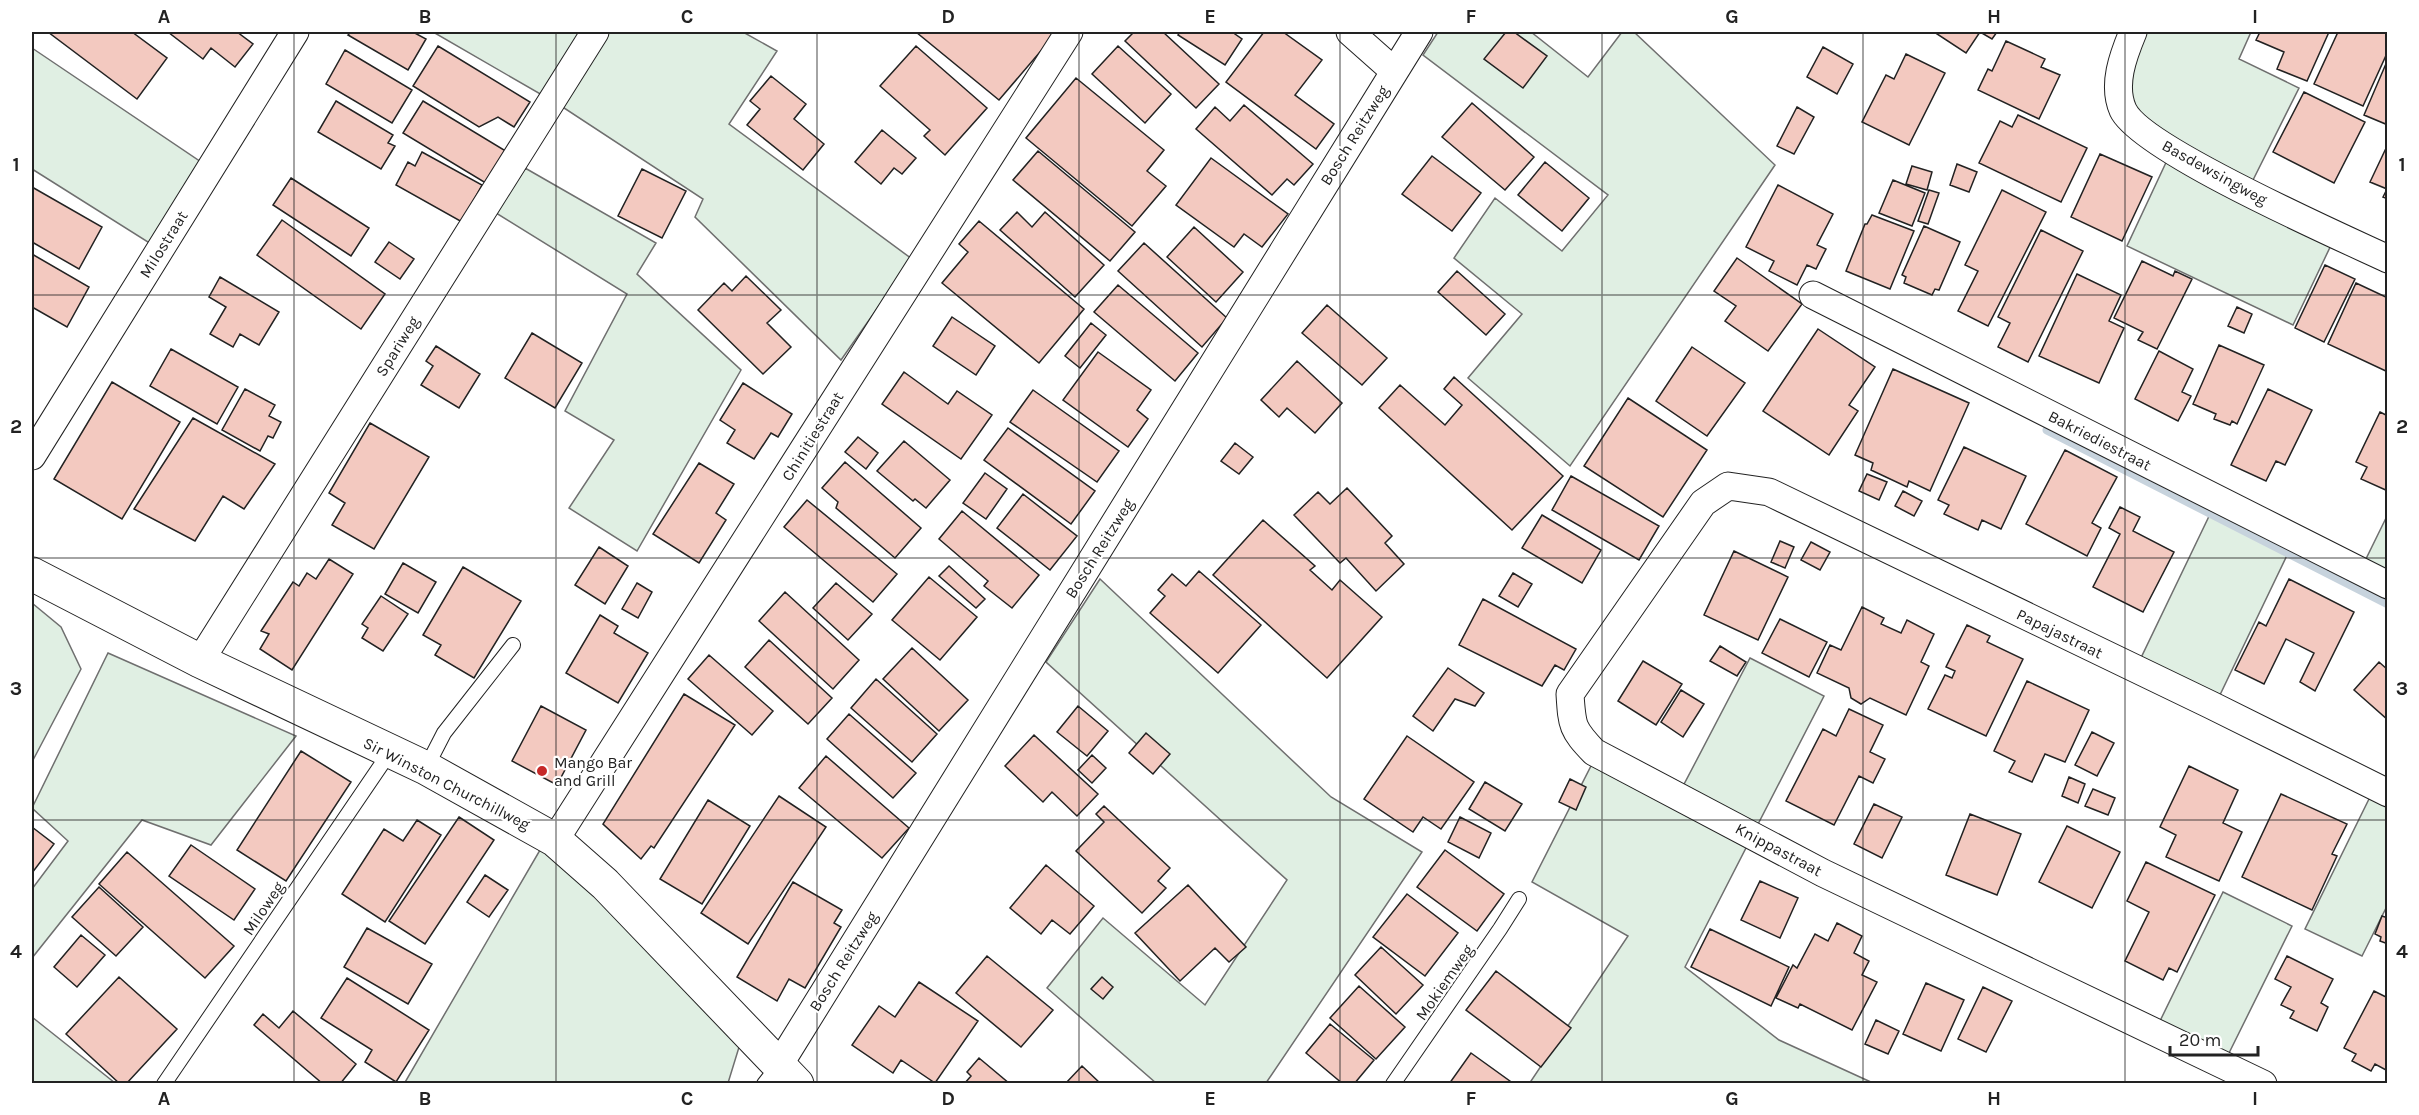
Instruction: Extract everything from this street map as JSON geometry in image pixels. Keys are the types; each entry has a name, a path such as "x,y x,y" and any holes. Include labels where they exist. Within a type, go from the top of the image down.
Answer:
{"street":[{"name":"Milostraat","path":"32,456 295,32"},
{"name":"Spariweg","path":"200,661 595,32"},
{"name":"Chinitiestraat","path":"555,840 1069,32"},
{"path":"1350,32 1394,70"},
{"name":"Bosch Reitzweg","path":"780,1077 1419,32"},
{"name":"Basdewsingweg","path":"2133,32 2120,72 2117,93 2124,113 2140,129 2247,191 2388,259"},
{"name":"Bakriediestraat","path":"1813,295 2388,585"},
{"name":"Papajastraat","path":"1728,486 1769,492 2388,793"},
{"name":"Knippastraat","path":"1728,486 1703,503 1570,694 1572,723 1576,733 1594,752 1823,873 2263,1083"},
{"name":"Sir Winston Churchillweg","path":"32,574 200,661 426,768 555,840 605,884 780,1077"}],"lane":[{"path":"426,768 444,733 513,645"},
{"name":"Miloweg","path":"164,1083 390,752"},
{"name":"Mokiemweg","path":"1393,1083 1500,930 1519,898"}],"green space":[{"path":"433,32 581,32 542,95"},
{"path":"609,32 743,32 777,51 729,124 912,259 841,360 695,217 703,199 561,106"},
{"path":"1438,32 1531,32 1588,77 1622,32 1634,32 1775,165 1570,466 1468,378 1522,314 1454,258 1495,198 1562,251 1608,195 1423,55"},
{"path":"2141,32 2251,32 2239,59 2299,88 2250,186 2200,160 2131,105 2127,71"},
{"path":"32,48 201,162 151,244 32,169"},
{"path":"2170,154 2333,241 2293,325 2127,246"},
{"path":"525,168 656,243 637,274 741,370 637,551 569,508 614,440 565,411 627,294 496,213"},
{"path":"2213,508 2291,547 2218,699 2139,662"},
{"path":"2387,516 2387,578 2363,565"},
{"path":"1100,579 1331,797 1422,852 1266,1083 1156,1083 1047,988 1103,918 1205,1005 1287,880 1046,662"},
{"path":"32,603 61,627 81,669 32,762"},
{"path":"108,653 296,736 211,845 142,820 32,958 32,889 68,841 32,808"},
{"path":"1750,658 1824,696 1756,828 1681,790"},
{"path":"1594,760 1749,842 1685,967 1779,1040 1873,1083 1529,1084 1628,936 1532,882"},
{"path":"2370,797 2387,805 2387,906 2362,956 2305,929"},
{"path":"540,850 562,862 740,1044 728,1083 404,1084"},
{"path":"2223,892 2292,926 2228,1055 2159,1023"},
{"path":"32,1017 115,1083 32,1083"}],"building":[{"path":"48,32 132,32 167,58 137,99"},
{"path":"168,32 237,32 253,44 235,67 211,48 203,59"},
{"path":"351,32 413,32 426,39 408,70 348,35"},
{"path":"916,32 1057,32 999,100"},
{"path":"1134,32 1163,32 1219,84 1196,108 1125,41"},
{"path":"1180,32 1232,32 1242,39 1225,65 1178,35"},
{"path":"1264,32 1283,32 1322,60 1295,95 1334,124 1316,149 1226,82"},
{"path":"1506,32 1514,32 1547,56 1523,88 1484,59"},
{"path":"1934,32 1980,32 1966,53"},
{"path":"1980,32 1997,32 1992,39"},
{"path":"2260,32 2329,32 2307,81 2277,69 2284,52 2256,40"},
{"path":"2338,32 2388,34 2388,51 2363,106 2314,84"},
{"path":"2006,41 2045,59 2041,67 2060,75 2039,119 1978,90 1988,69 1992,71"},
{"path":"438,46 530,102 514,127 498,117 479,127 413,86"},
{"path":"916,46 987,108 945,155 924,136 930,130 880,86"},
{"path":"1118,46 1171,94 1145,123 1092,74"},
{"path":"1823,47 1853,64 1837,94 1807,77"},
{"path":"345,50 412,90 392,123 326,84"},
{"path":"1906,54 1945,73 1909,145 1862,122 1886,75 1894,79"},
{"path":"2388,59 2388,125 2364,115"},
{"path":"771,76 806,104 794,119 824,144 803,170 747,125 760,109 750,101"},
{"path":"1076,78 1164,150 1147,171 1166,186 1132,226 1026,138"},
{"path":"2304,92 2365,122 2334,183 2273,152"},
{"path":"336,101 393,135 388,143 395,146 381,169 318,132"},
{"path":"423,101 509,153 489,185 403,133"},
{"path":"1472,103 1534,157 1505,190 1442,137"},
{"path":"1244,105 1313,164 1294,185 1287,179 1272,195 1196,129 1215,107 1230,121"},
{"path":"1797,107 1814,117 1794,154 1777,146"},
{"path":"2018,115 2087,148 2061,202 1979,163 2000,121 2012,127"},
{"path":"882,130 916,158 902,174 894,168 881,184 855,162"},
{"path":"2388,144 2388,199 2383,197 2387,189 2370,182"},
{"path":"1038,151 1135,232 1110,261 1013,180"},
{"path":"422,152 482,185 462,222 396,185 408,162 415,166"},
{"path":"2100,154 2152,177 2122,241 2071,217"},
{"path":"1432,156 1481,193 1452,231 1402,194"},
{"path":"1211,158 1288,214 1262,247 1244,234 1234,247 1176,205"},
{"path":"1545,162 1589,198 1562,231 1518,195"},
{"path":"1957,164 1977,172 1969,192 1950,185"},
{"path":"1912,166 1932,172 1927,190 1906,184"},
{"path":"642,169 686,191 662,238 618,216"},
{"path":"291,178 369,228 351,256 273,205"},
{"path":"1893,180 1925,193 1912,226 1879,213"},
{"path":"1778,185 1833,214 1817,245 1826,249 1816,269 1807,265 1797,285 1769,271 1774,261 1746,247"},
{"path":"32,187 102,227 79,269 32,242"},
{"path":"1929,190 1939,193 1928,224 1918,221"},
{"path":"2002,190 2046,212 1988,326 1958,311 1978,271 1965,265"},
{"path":"1017,212 1032,227 1045,212 1104,265 1075,297 1000,230"},
{"path":"1872,215 1914,231 1890,289 1846,271 1865,224"},
{"path":"282,220 385,294 361,329 257,255"},
{"path":"979,221 1084,309 1039,363 942,283 968,252 959,244"},
{"path":"1924,226 1960,242 1939,290 1935,289 1932,295 1904,283 1906,277 1902,275"},
{"path":"1194,227 1243,272 1216,302 1167,257"},
{"path":"2041,230 2083,251 2028,362 1998,347 2010,323 1998,317"},
{"path":"389,242 414,259 400,279 375,262"},
{"path":"1144,243 1227,318 1202,347 1118,271"},
{"path":"32,254 89,287 67,327 32,307"},
{"path":"1737,258 1802,304 1768,351 1725,321 1736,306 1714,291"},
{"path":"2142,261 2173,276 2175,271 2192,279 2157,349 2138,340 2143,332 2114,318"},
{"path":"2325,265 2355,279 2324,342 2295,328"},
{"path":"1457,271 1505,314 1486,335 1438,292"},
{"path":"2077,274 2121,295 2109,321 2124,328 2099,383 2039,356"},
{"path":"746,276 781,310 767,323 791,347 763,374 698,310 724,283 732,291"},
{"path":"220,277 279,312 259,345 240,334 233,347 210,334 226,307 209,297"},
{"path":"2356,283 2388,298 2388,372 2328,344"},
{"path":"1118,285 1198,353 1175,381 1094,312"},
{"path":"1327,305 1387,358 1362,385 1302,333"},
{"path":"2237,307 2252,314 2244,333 2228,326"},
{"path":"952,317 995,346 976,375 933,346"},
{"path":"1091,323 1106,335 1080,368 1065,356"},
{"path":"1818,329 1875,367 1849,405 1858,411 1829,455 1763,411"},
{"path":"532,333 582,363 555,408 505,378"},
{"path":"2219,345 2264,365 2237,424 2232,421 2230,425 2214,419 2216,414 2193,404"},
{"path":"436,346 480,374 459,408 421,385 433,366 426,361"},
{"path":"1692,347 1745,383 1707,436 1656,401"},
{"path":"171,349 238,387 217,424 150,386"},
{"path":"2159,351 2193,369 2182,392 2191,396 2178,421 2135,399"},
{"path":"1098,352 1151,390 1137,410 1148,419 1128,447 1063,400"},
{"path":"1297,361 1342,403 1315,433 1287,408 1279,417 1261,400"},
{"path":"1893,369 1969,403 1930,491 1909,481 1907,487 1871,470 1873,463 1855,455"},
{"path":"904,372 948,404 957,391 992,415 961,459 882,404"},
{"path":"1454,377 1563,476 1512,530 1379,408 1400,385 1445,425 1462,405 1444,389"},
{"path":"112,382 180,422 122,519 54,479"},
{"path":"743,383 792,414 778,437 771,433 754,459 727,443 735,430 720,420"},
{"path":"245,389 275,405 269,416 281,422 273,438 268,436 260,451 222,430"},
{"path":"2268,389 2312,410 2285,465 2276,461 2266,481 2231,465"},
{"path":"1033,390 1119,451 1097,482 1010,422"},
{"path":"1628,398 1707,450 1663,517 1584,466"},
{"path":"2380,412 2388,416 2388,491 2361,479 2367,467 2356,462"},
{"path":"193,418 275,464 244,509 223,496 195,541 134,509"},
{"path":"370,423 429,457 374,549 332,525 345,503 329,493"},
{"path":"1008,428 1095,491 1071,524 984,460"},
{"path":"858,437 878,453 866,469 845,452"},
{"path":"904,441 950,480 926,508 915,499 913,501 877,471"},
{"path":"1235,443 1253,457 1239,474 1221,461"},
{"path":"1964,447 2026,476 2001,529 1982,520 1978,530 1944,514 1949,505 1938,500"},
{"path":"2065,450 2117,477 2092,523 2101,528 2087,556 2026,524"},
{"path":"845,462 921,528 895,558 836,508 838,502 822,488"},
{"path":"699,463 734,484 716,513 726,520 699,563 653,534"},
{"path":"985,473 1007,489 986,519 963,503"},
{"path":"1867,474 1887,482 1879,500 1859,491"},
{"path":"1571,476 1659,526 1639,560 1552,510"},
{"path":"1347,488 1392,536 1385,543 1404,564 1376,591 1346,558 1340,563 1294,515 1318,492 1330,504"},
{"path":"1903,491 1922,501 1914,516 1895,506"},
{"path":"1023,494 1077,536 1050,570 997,528"},
{"path":"807,500 897,574 873,602 784,527"},
{"path":"2120,507 2140,517 2133,531 2174,552 2143,612 2093,587 2120,534 2109,528"},
{"path":"962,511 1039,575 1012,608 984,586 988,581 939,539"},
{"path":"1542,515 1601,550 1582,583 1522,548"},
{"path":"1263,520 1315,566 1310,570 1332,590 1340,580 1382,617 1327,678 1213,575"},
{"path":"1780,541 1794,547 1785,568 1771,562"},
{"path":"1811,542 1830,552 1820,570 1801,560"},
{"path":"599,547 628,566 605,604 575,585"},
{"path":"1734,551 1788,577 1758,640 1704,615"},
{"path":"329,559 353,574 292,670 260,649 269,634 261,631 293,582 299,586 307,573 316,579"},
{"path":"403,563 436,582 418,613 385,594"},
{"path":"949,566 985,599 976,608 939,576"},
{"path":"463,567 521,601 474,678 435,655 441,645 423,635"},
{"path":"1199,571 1261,625 1218,673 1150,613 1165,596 1158,590 1172,574 1186,586"},
{"path":"1513,573 1532,584 1518,607 1499,596"},
{"path":"929,577 977,617 940,660 892,620"},
{"path":"2289,579 2354,612 2315,691 2300,682 2314,653 2286,639 2264,684 2235,670 2259,622 2266,626"},
{"path":"637,583 652,592 638,618 622,609"},
{"path":"836,583 872,614 848,640 813,608"},
{"path":"785,592 859,660 833,689 759,621"},
{"path":"381,596 408,614 383,651 362,638 368,628 362,624"},
{"path":"1483,599 1576,649 1564,670 1555,665 1542,686 1459,645"},
{"path":"1862,607 1884,618 1881,624 1901,633 1907,620 1934,634 1921,662 1929,666 1906,715 1870,698 1861,704 1851,698 1849,688 1817,673 1830,645 1841,650"},
{"path":"600,615 618,626 614,633 648,653 618,703 566,673"},
{"path":"1780,619 1827,642 1809,677 1762,653"},
{"path":"1967,625 1990,636 1987,642 2023,659 1986,736 1928,709 1945,675 1952,678 1955,671 1946,667"},
{"path":"769,640 832,698 808,724 745,667"},
{"path":"1720,646 1746,662 1737,676 1710,661"},
{"path":"912,648 968,700 939,731 883,679"},
{"path":"709,655 773,711 752,735 688,679"},
{"path":"1643,661 1682,684 1656,725 1618,701"},
{"path":"2379,662 2388,670 2388,720 2354,690"},
{"path":"1448,668 1484,693 1475,706 1455,699 1433,731 1413,716"},
{"path":"876,679 937,734 912,762 851,708"},
{"path":"2027,681 2089,710 2065,762 2045,754 2032,782 2009,772 2015,761 1994,751"},
{"path":"1681,690 1704,704 1683,737 1661,722"},
{"path":"684,694 735,725 654,848 651,846 641,859 603,824"},
{"path":"541,706 586,730 557,785 512,761"},
{"path":"1078,706 1108,731 1087,756 1057,732"},
{"path":"1849,709 1883,725 1870,752 1885,759 1873,783 1859,776 1834,825 1786,801 1823,729 1836,736"},
{"path":"849,714 916,773 893,798 827,739"},
{"path":"2092,732 2114,743 2097,776 2075,765"},
{"path":"1146,733 1170,754 1153,774 1129,753"},
{"path":"1034,735 1098,794 1077,816 1052,792 1043,802 1005,766"},
{"path":"1407,736 1474,782 1441,829 1423,817 1413,832 1364,799"},
{"path":"301,751 351,782 286,881 237,850"},
{"path":"1092,755 1106,768 1092,783 1078,770"},
{"path":"826,756 909,828 882,858 799,788"},
{"path":"2189,766 2238,790 2223,823 2242,832 2219,881 2166,857 2176,835 2160,827"},
{"path":"2069,777 2085,784 2078,803 2062,796"},
{"path":"1570,779 1586,787 1576,810 1559,802"},
{"path":"1485,782 1522,804 1505,831 1469,809"},
{"path":"2093,789 2115,798 2108,815 2085,806"},
{"path":"2281,794 2347,824 2332,854 2337,856 2312,910 2242,877"},
{"path":"779,796 826,827 748,944 701,913"},
{"path":"708,800 750,826 702,904 660,879"},
{"path":"1874,804 1902,817 1882,858 1854,844"},
{"path":"1104,806 1170,868 1158,881 1166,888 1142,913 1076,851 1104,822 1096,814"},
{"path":"1970,814 2021,834 1997,895 1946,875"},
{"path":"459,817 494,840 425,944 389,921"},
{"path":"1460,817 1491,833 1479,858 1448,842"},
{"path":"417,820 441,835 385,922 342,894 384,829 403,841"},
{"path":"2067,826 2120,852 2092,908 2039,882"},
{"path":"32,827 54,844 32,873"},
{"path":"191,845 255,889 234,920 169,876"},
{"path":"1445,850 1504,894 1477,931 1417,887"},
{"path":"127,852 234,946 205,978 99,884"},
{"path":"2146,862 2215,895 2177,972 2169,968 2163,980 2125,961 2149,912 2127,901"},
{"path":"1046,865 1094,906 1070,934 1052,920 1041,934 1010,908"},
{"path":"485,875 508,890 489,917 467,902"},
{"path":"1760,881 1798,898 1780,938 1741,920"},
{"path":"793,882 842,910 834,923 841,927 805,988 789,979 777,1001 737,977"},
{"path":"1188,885 1246,947 1229,962 1215,948 1180,981 1135,933"},
{"path":"99,887 143,927 116,956 72,917"},
{"path":"1407,894 1458,933 1425,976 1373,937"},
{"path":"2382,916 2388,918 2388,944 2380,941 2381,937 2375,934"},
{"path":"1837,923 1862,936 1854,953 1869,961 1862,975 1877,982 1852,1030 1800,1004 1798,1008 1776,998 1793,965 1797,968 1815,934 1828,941"},
{"path":"367,928 432,964 408,1004 344,967"},
{"path":"1710,929 1789,967 1771,1006 1691,967"},
{"path":"81,935 105,955 77,987 54,967"},
{"path":"1381,947 1423,985 1396,1014 1355,975"},
{"path":"987,956 1053,1010 1021,1047 956,993"},
{"path":"2287,956 2333,979 2321,1003 2328,1007 2317,1031 2290,1018 2294,1011 2281,1005 2291,987 2275,979"},
{"path":"1496,971 1571,1028 1541,1067 1466,1010"},
{"path":"119,977 177,1029 126,1084 120,1084 66,1034"},
{"path":"1102,977 1113,987 1103,999 1091,989"},
{"path":"347,978 429,1030 396,1082 365,1062 372,1050 321,1018"},
{"path":"919,982 978,1021 935,1083 901,1060 893,1073 852,1045 879,1006 895,1017"},
{"path":"1926,983 1964,1000 1941,1051 1903,1034"},
{"path":"1359,986 1405,1027 1376,1059 1330,1018"},
{"path":"1983,987 2012,1001 1986,1052 1958,1039"},
{"path":"2374,991 2388,998 2386,1070 2375,1064 2371,1071 2352,1061 2356,1054 2344,1048"},
{"path":"293,1011 356,1064 340,1084 323,1084 254,1025 263,1014 279,1028"},
{"path":"1876,1020 1899,1031 1888,1054 1865,1044"},
{"path":"1330,1024 1374,1060 1354,1084 1343,1084 1306,1053"},
{"path":"1471,1053 1514,1084 1449,1084"},
{"path":"979,1058 1010,1084 964,1084 971,1076 967,1072"},
{"path":"1082,1066 1101,1084 1065,1084"}],"waterway":[{"path":"2047,430 2388,604"}],"place":[{"name":"Mango Bar and Grill","path":"542,771"}]}
